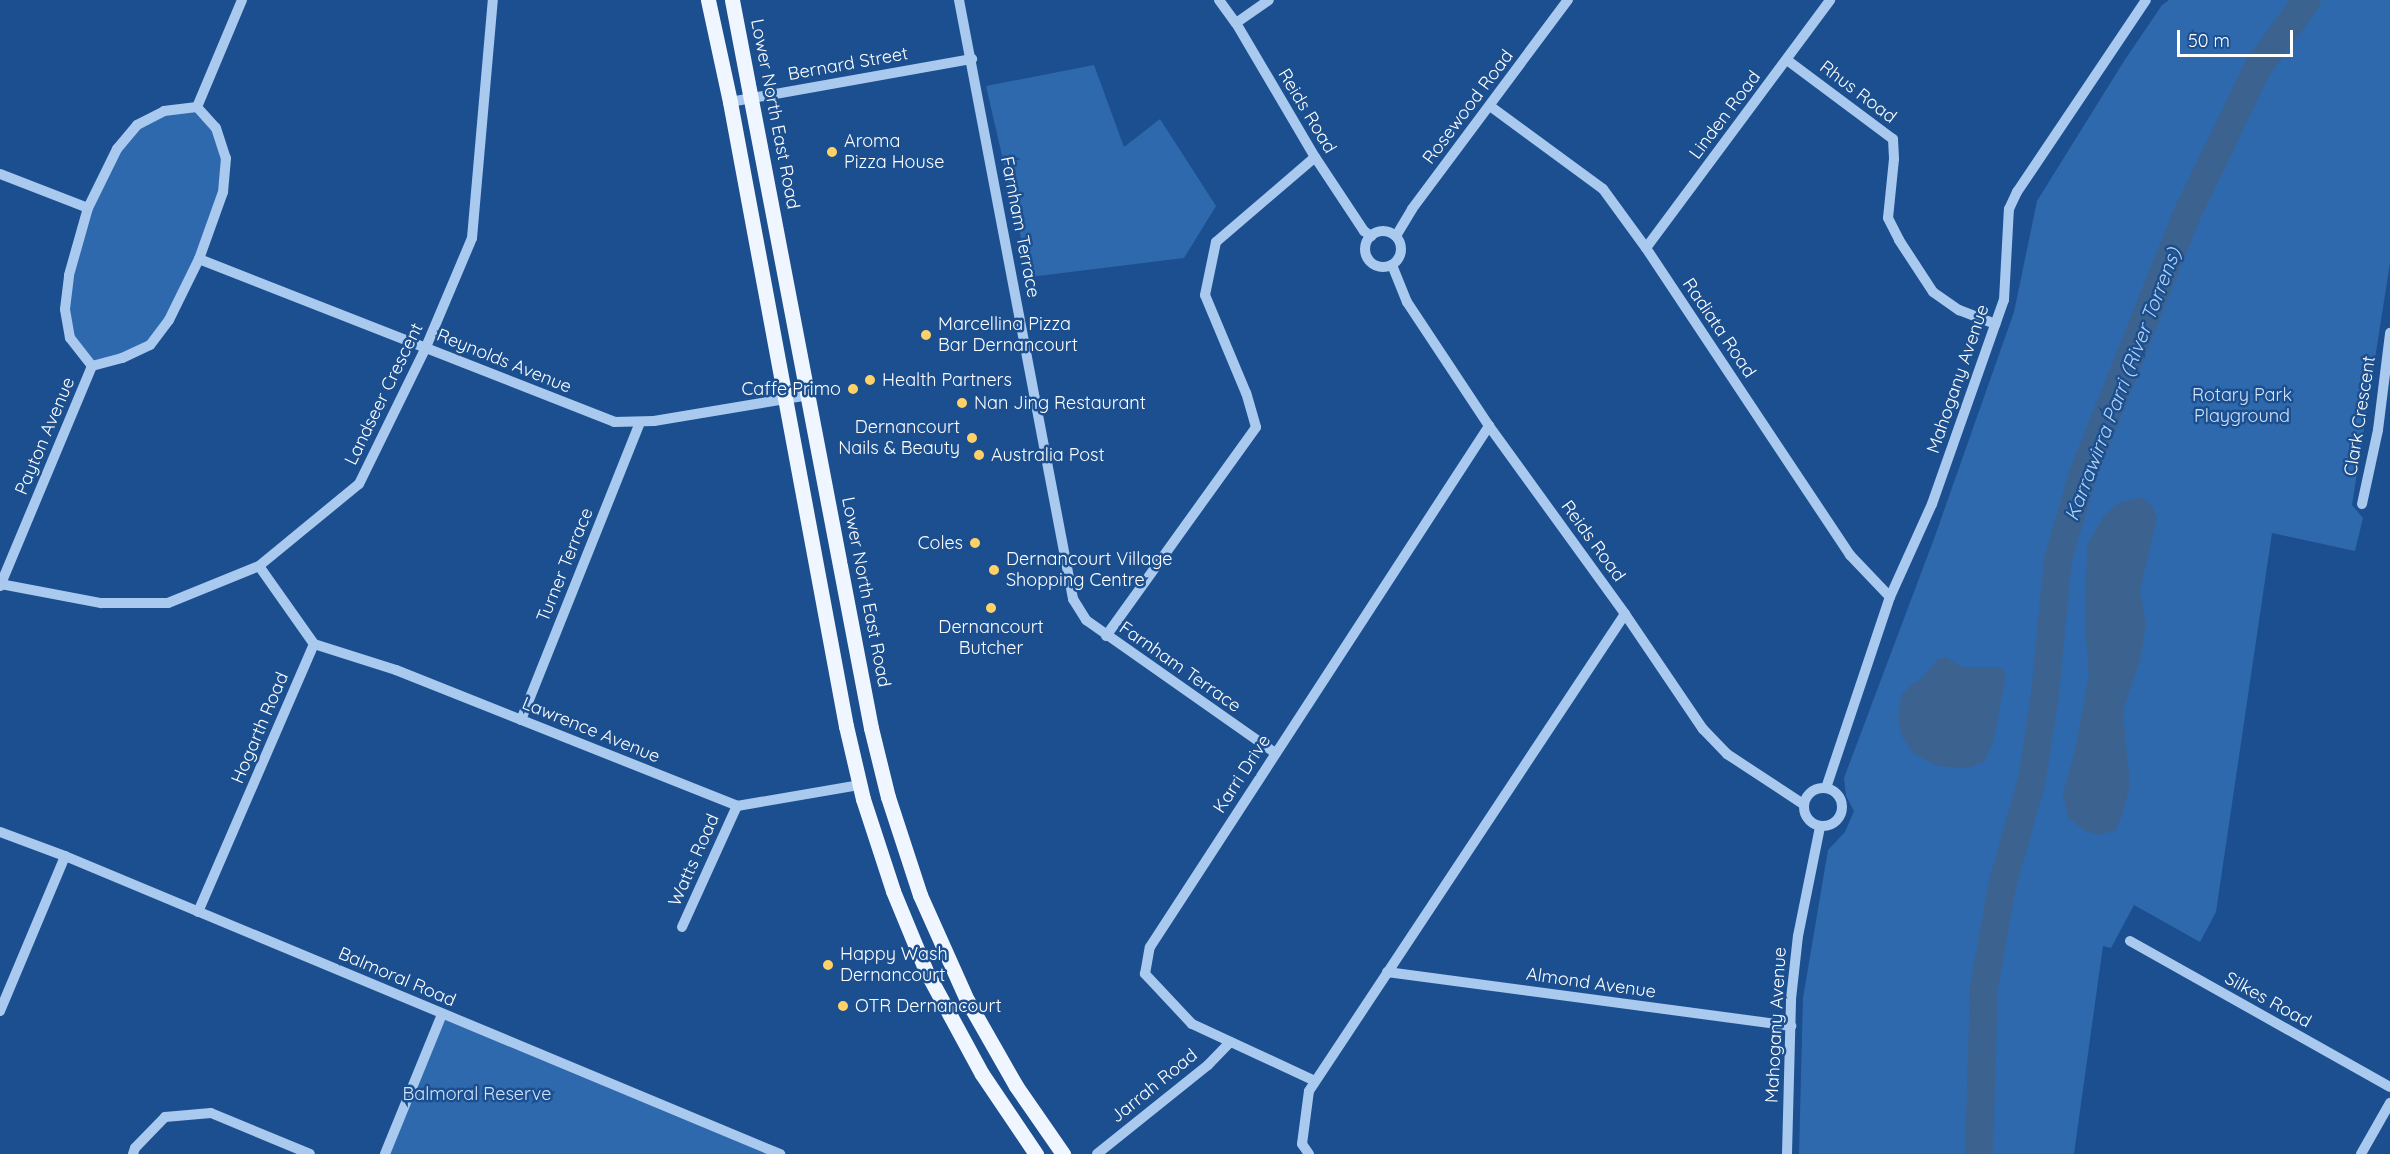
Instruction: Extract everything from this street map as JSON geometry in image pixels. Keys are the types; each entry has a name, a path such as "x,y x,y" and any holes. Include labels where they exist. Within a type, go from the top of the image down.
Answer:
{"main road":[{"path":"708,0 730,102 784,399 860,785 893,891 926,971 978,1067 1036,1154"},
{"name":"Lower North East Road","path":"732,0 871,728 885,787 906,858 934,930 977,1019 1016,1086 1063,1154"}],"street":[{"path":"197,107 242,0"},
{"name":"Landseer Crescent","path":"0,585 100,603 168,603 259,566 359,484 426,347 472,238 493,0"},
{"name":"Farnham Terrace","path":"959,0 1073,599 1086,620 1106,636 1275,753"},
{"name":"Reids Road","path":"1219,0 1236,23 1315,157 1364,231 1371,236"},
{"path":"1236,23 1269,0"},
{"name":"Rosewood Road","path":"1396,236 1412,208 1491,106 1568,0"},
{"name":"Linden Road","path":"1646,248 1830,0"},
{"name":"Mahogany Avenue","path":"1826,788 1890,597 1932,504 2004,300 2009,209 2017,192 2146,0"},
{"name":"Bernard Street","path":"730,102 972,59"},
{"name":"Rhus Road","path":"1787,60 1893,139 1894,159 1888,218 1899,240 1933,292 1959,310 1995,324"},
{"name":"Radiata Road","path":"1491,106 1603,189 1646,248 1850,555 1890,597"},
{"name":"Payton Avenue","path":"197,107 216,128 226,158 223,192 199,259 169,320 150,345 122,358 92,366 70,338 65,309 69,275 88,208 117,149 137,125 164,111 197,107"},
{"path":"1106,636 1256,427 1246,393 1205,295 1216,242 1315,157"},
{"path":"0,174 88,208"},
{"path":"1381,231 1396,236 1401,252 1392,265 1380,266 1367,257 1365,247 1371,236 1381,231"},
{"name":"Reynolds Avenue","path":"199,259 614,422 640,422 809,394"},
{"name":"Reids Road","path":"1392,265 1407,302 1489,426 1626,614 1703,729 1727,754 1803,804"},
{"name":"Clark Crescent","path":"2362,504 2378,430 2390,333"},
{"name":"Payton Avenue","path":"0,585 92,366"},
{"name":"Turner Terrace","path":"521,720 640,422"},
{"name":"Karri Drive","path":"1312,1086 1192,1024 1145,975 1150,947 1489,426"},
{"path":"2378,430 2390,432"},
{"path":"259,566 314,644"},
{"path":"1309,1154 1302,1144 1312,1086 1626,614"},
{"name":"Lawrence Avenue","path":"314,644 396,670 737,807"},
{"name":"Hogarth Road","path":"198,912 314,644"},
{"path":"737,807 860,785"},
{"path":"1826,788 1840,799 1842,811 1835,822 1820,827 1808,820 1803,804 1809,793 1826,788"},
{"name":"Watts Road","path":"682,927 737,807"},
{"name":"Mahogany Avenue","path":"1787,1154 1791,1026 1798,936 1820,827"},
{"name":"Balmoral Road","path":"0,832 64,856 768,1152 780,1154"},
{"path":"0,1011 64,856"},
{"name":"Silkes Road","path":"2130,941 2390,1087"},
{"name":"Almond Avenue","path":"1388,972 1791,1026"},
{"path":"385,1154 442,1014"},
{"name":"Jarrah Road","path":"1097,1154 1208,1065 1230,1042"},
{"path":"2361,1154 2390,1103"},
{"path":"133,1154 135,1148 165,1117 211,1113 309,1154"}],"green space":[{"name":"Rotary Park Playground","path":"2169,0 2390,0 2390,263 2352,505 2363,518 2355,551 2272,533 2216,912 2200,942 2134,905 2111,948 2103,946 2074,1154 1799,1154 1803,998 1828,850 1845,832 1854,811 1846,796 1844,778 1935,536 2014,312 2037,201 2124,61 2162,5"},
{"path":"1094,65 1124,147 1160,119 1216,206 1184,258 1030,277 986,86"},
{"path":"197,107 216,128 226,158 223,192 199,259 150,345 92,366 70,338 69,275 88,208 137,125 164,111"},
{"name":"Balmoral Reserve","path":"442,1014 767,1154 385,1154"}],"shaded area":[{"path":"2140,497 2151,504 2157,518 2140,590 2146,625 2141,657 2123,711 2130,785 2116,830 2100,835 2086,831 2068,818 2063,793 2075,750 2089,675 2085,626 2087,545 2104,516 2117,504"},
{"path":"1947,657 1962,667 2000,667 2006,674 1994,740 1984,762 1967,768 1937,766 1913,753 1901,735 1898,717 1901,696 1910,685 1920,680 1938,659"}],"waterway":[{"name":"Karrawirra Parri (River Torrens)","path":"1979,1154 1984,988 2002,886 2032,779 2045,694 2058,559 2083,474 2187,214 2258,67 2307,0"}],"place":[{"name":"Aroma Pizza House","path":"832,152"},
{"name":"Marcellina Pizza Bar Dernancourt","path":"926,335"},
{"name":"Health Partners","path":"870,380"},
{"name":"Caffe Primo","path":"853,389"},
{"name":"Nan Jing Restaurant","path":"962,403"},
{"name":"Dernancourt Nails & Beauty","path":"972,438"},
{"name":"Australia Post","path":"979,455"},
{"name":"Coles","path":"975,543"},
{"name":"Dernancourt Village Shopping Centre","path":"994,570"},
{"name":"Dernancourt Butcher","path":"991,608"},
{"name":"Happy Wash Dernancourt","path":"828,965"},
{"name":"OTR Dernancourt","path":"843,1006"}]}
